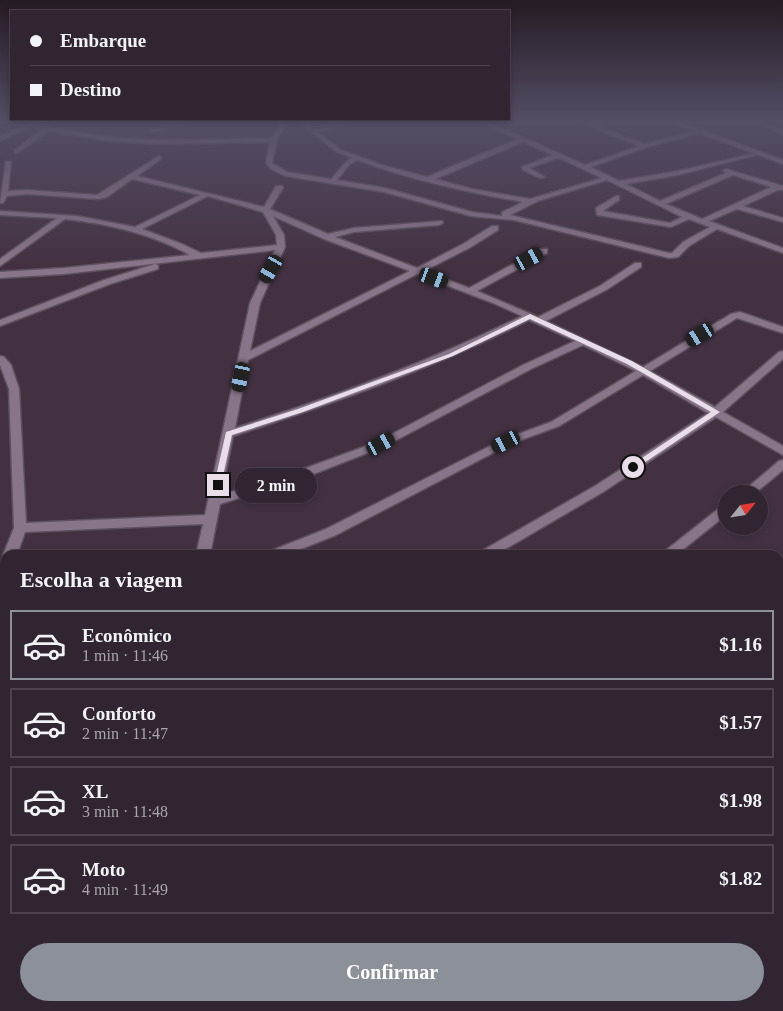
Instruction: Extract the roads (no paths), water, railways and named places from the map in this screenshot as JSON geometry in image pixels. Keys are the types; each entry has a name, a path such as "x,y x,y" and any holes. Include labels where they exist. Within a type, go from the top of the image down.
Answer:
{"street":[{"path":"7,170 2,197 27,192 98,197 141,170"},
{"path":"278,170 292,176 333,181 390,192 471,214 511,219 602,238 669,256 675,255 686,244 715,227"},
{"path":"333,181 342,170"},
{"path":"387,170 415,181 530,200"},
{"path":"390,192 443,170"},
{"path":"528,170 542,176"},
{"path":"592,170 659,204 783,252"},
{"path":"618,183 688,170"},
{"path":"723,170 780,188"},
{"path":"659,204 732,173"},
{"path":"131,177 207,194 266,210 327,237 535,318 643,370 783,451"},
{"path":"511,219 505,214 530,200 608,178"},
{"path":"266,210 279,188"},
{"path":"702,222 780,188"},
{"path":"137,229 207,194"},
{"path":"616,198 599,210 600,213 672,225 688,216"},
{"path":"735,206 783,220"},
{"path":"204,550 255,303 281,247 280,235 266,210"},
{"path":"0,212 63,217 137,229 185,247 201,257"},
{"path":"0,263 63,217"},
{"path":"327,237 354,230 439,223"},
{"path":"244,358 480,239 494,228"},
{"path":"0,275 64,272 281,247"},
{"path":"469,291 544,251"},
{"path":"0,323 107,282 184,258"},
{"path":"228,434 301,411 451,355 603,288 638,264"},
{"path":"286,550 331,532 506,442 555,424 734,316 740,315 783,330"},
{"path":"214,502 302,474 381,444 518,371 584,340"},
{"path":"494,550 599,489 716,412 783,354"},
{"path":"0,359 6,365 14,389 20,528 12,550"},
{"path":"757,485 783,464"},
{"path":"673,550 718,515"},
{"path":"20,528 87,523 211,519"}]}
